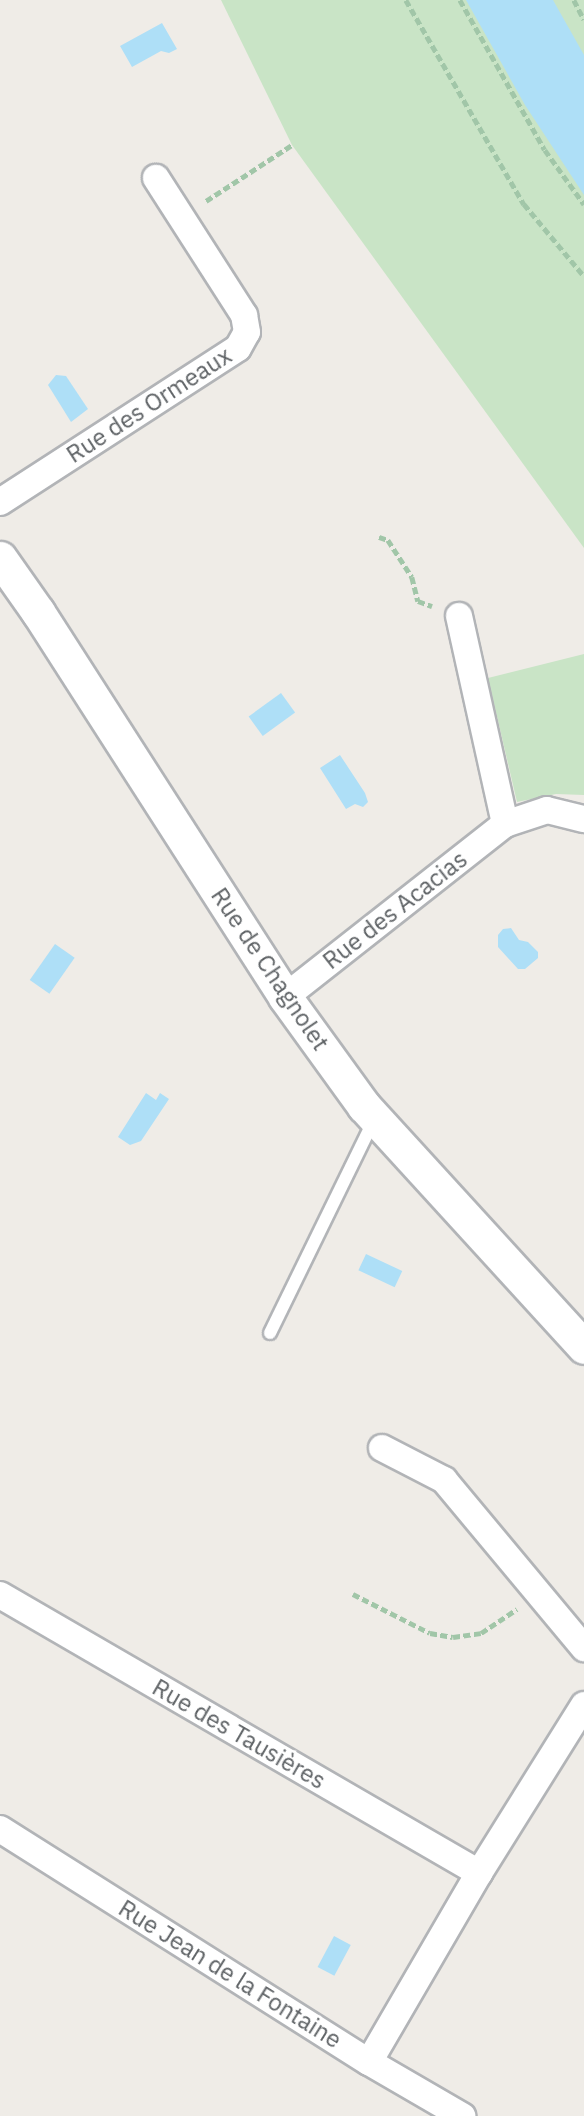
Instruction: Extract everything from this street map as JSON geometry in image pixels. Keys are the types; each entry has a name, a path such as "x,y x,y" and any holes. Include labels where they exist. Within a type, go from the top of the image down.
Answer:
{"street":[{"name":"Rue des Ormeaux","path":"0,502 238,348 247,332 244,315 156,178"},
{"name":"Rue de Chagnolet","path":"0,558 38,612 285,997 375,1118 584,1347"},
{"path":"459,615 505,824"},
{"name":"Rue des Acacias","path":"285,997 505,824 547,810 584,819"},
{"path":"382,1448 444,1480 584,1648"},
{"name":"Rue des Tausières","path":"0,1595 479,1873"},
{"path":"369,2062 479,1873 584,1705"},
{"name":"Rue Jean de la Fontaine","path":"0,1829 369,2062 462,2116"}],"lane":[{"path":"270,1333 375,1118"}],"path":[{"path":"406,0 523,204 584,276"},
{"path":"460,0 545,150 584,204"},
{"path":"573,0 584,20"},
{"path":"182,217 292,145"},
{"path":"379,537 388,540 412,577 418,601 459,615"},
{"path":"353,1594 430,1633 453,1637 481,1633 539,1594"}],"green space":[{"path":"221,0 584,0 584,548 292,145"},
{"path":"584,654 584,795 556,794 517,802 488,678"}],"water":[{"path":"466,0 553,0 584,55 584,195 525,105"},
{"path":"162,23 177,49 169,53 161,51 132,67 120,46"},
{"path":"56,375 66,376 88,409 71,422 48,385"},
{"path":"281,693 295,712 263,736 249,717"},
{"path":"340,755 365,793 368,802 363,807 355,804 346,809 320,768"},
{"path":"511,928 519,940 528,942 538,952 538,958 525,969 518,969 498,947 498,935 503,929"},
{"path":"55,944 75,958 49,994 30,980"},
{"path":"146,1093 156,1100 160,1093 169,1099 141,1141 130,1145 118,1137"},
{"path":"366,1254 402,1271 395,1287 358,1270"},
{"path":"334,1936 351,1945 334,1976 318,1967"}]}
